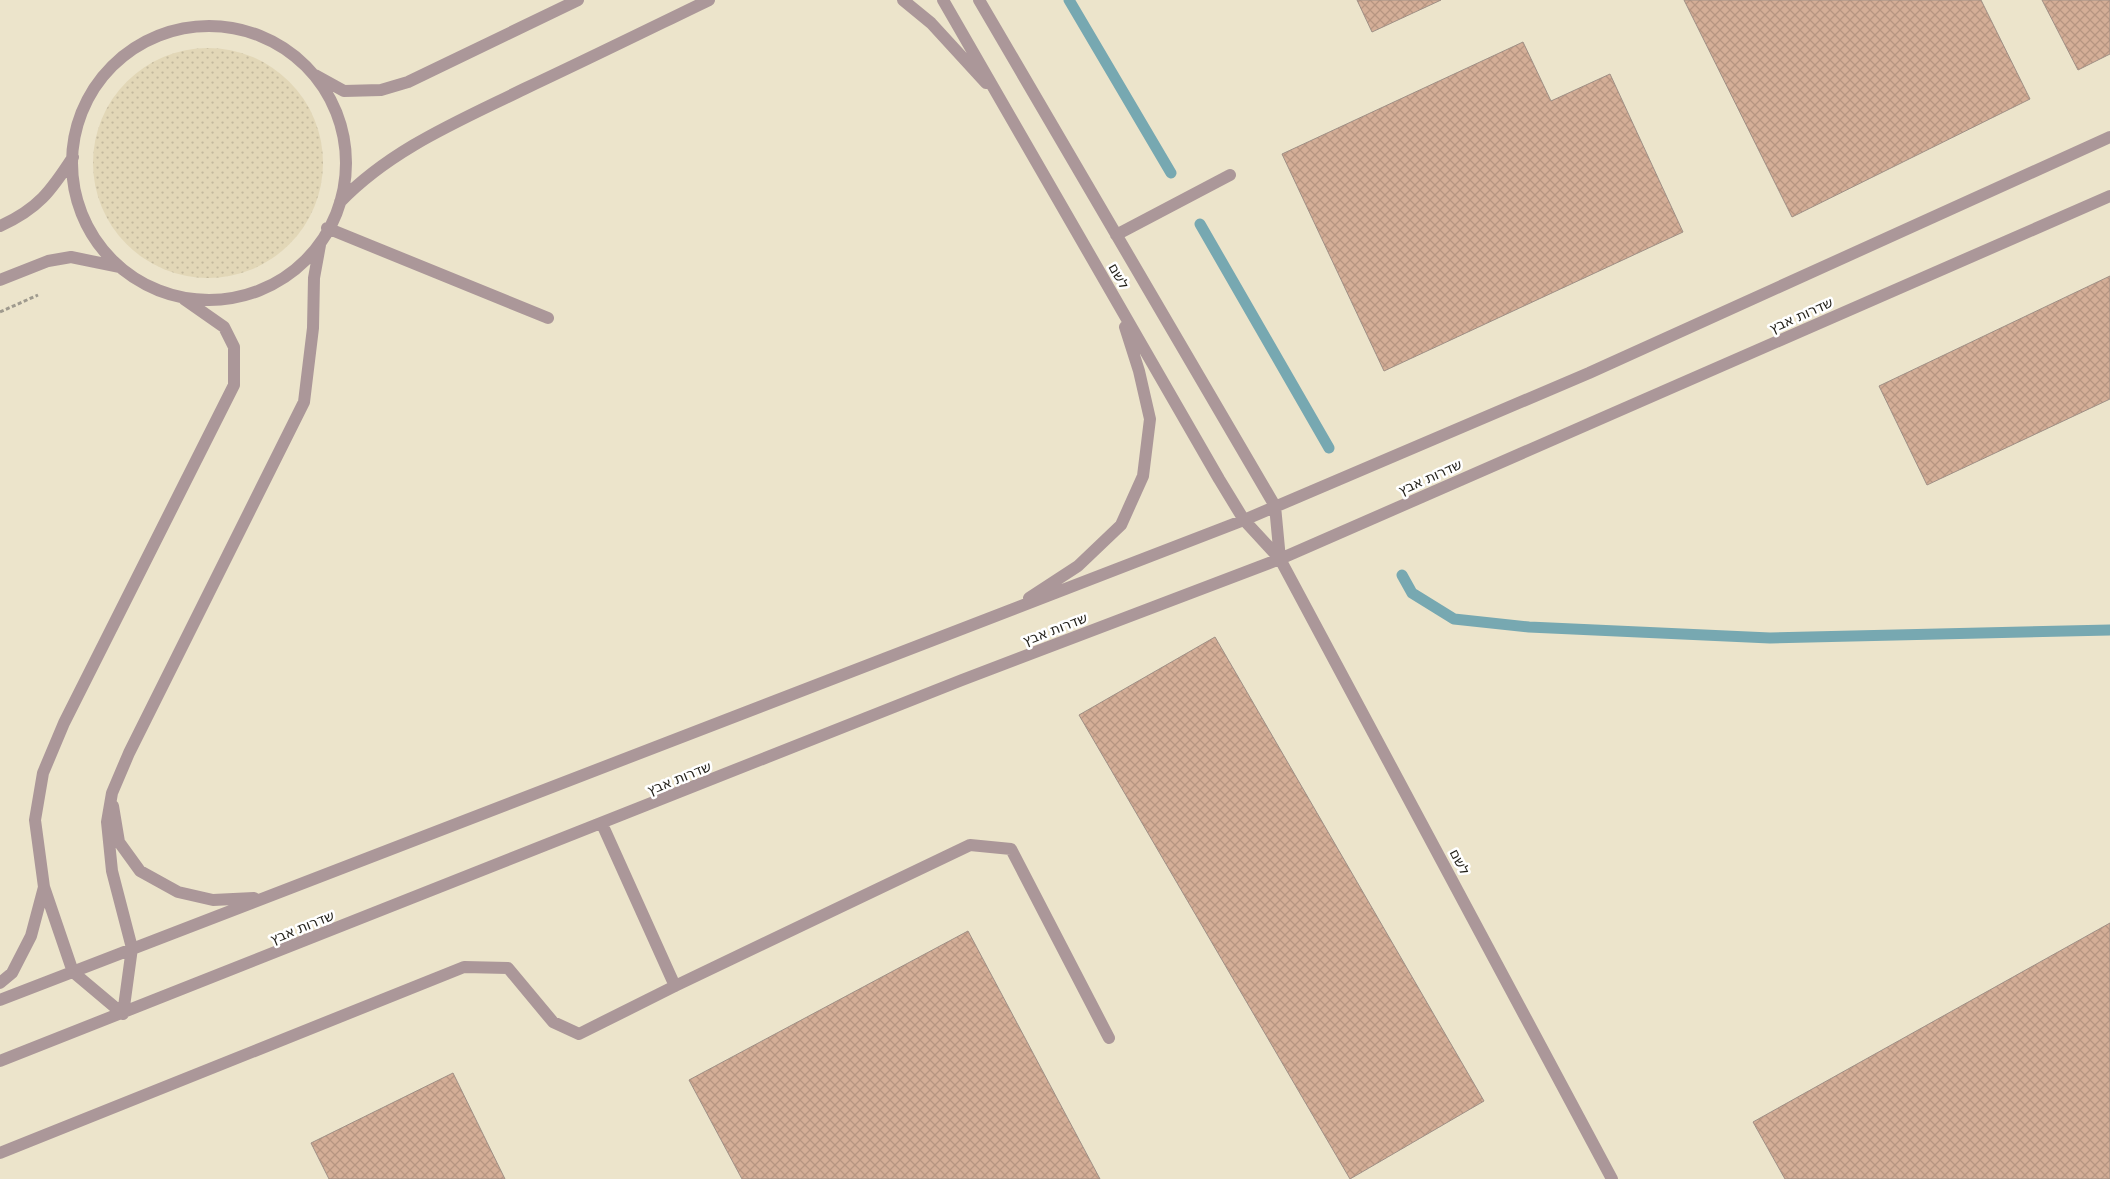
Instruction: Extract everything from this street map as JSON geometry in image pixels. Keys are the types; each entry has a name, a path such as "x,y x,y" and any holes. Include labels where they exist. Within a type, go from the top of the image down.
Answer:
{"street":[{"path":"123,1014 73,972 44,887 35,820 43,773 64,723 234,385 234,347 224,327 184,299 138,282 102,250 79,209 73,156 72,145 86,99 114,61 155,35 186,26 234,27 278,44 315,75 344,91 381,90 408,82 578,0"},
{"path":"340,202 361,181 386,162 436,132 710,0"},
{"path":"903,0 931,23 1002,102"},
{"name":"לשם","path":"943,0 1244,520 1280,558 1612,1179"},
{"name":"לשם","path":"979,0 1275,506 1280,558"},
{"path":"123,1014 132,948 112,871 107,822 112,793 132,746 304,402 313,328 314,278 320,245 340,202 346,154 338,117 315,75"},
{"path":"0,1000 1244,520 1588,372 2110,137"},
{"path":"0,226 37,205 51,190 73,156"},
{"path":"1116,235 1230,175"},
{"name":"שדרות אבץ","path":"0,1061 123,1014 962,680 1280,558 2110,196"},
{"path":"328,228 548,318"},
{"path":"184,299 241,297 285,278 320,245"},
{"path":"0,280 48,261 71,257 122,267"},
{"path":"1007,612 1078,566 1121,525 1143,476 1150,419 1139,371 1116,301"},
{"path":"112,793 118,842 140,871 178,892 213,900 266,897"},
{"path":"602,824 676,986"},
{"path":"0,1153 464,967 508,968 553,1022 579,1034 970,845 1011,849 1109,1038"},
{"path":"0,983 12,973 31,936 44,887"}],"path":[{"path":"0,312 38,295"}],"shaded area":[{"path":"0,0 2110,0 2110,1179 0,1179"},
{"path":"208,48 241,53 252,57 281,74 297,90 309,109 318,130 323,163 318,196 314,207 297,236 281,252 262,264 241,273 208,278 175,273 164,269 135,252 119,236 107,217 98,196 93,163 98,130 102,119 119,90 135,74 154,62 175,53"}],"building":[{"path":"1357,0 1441,0 1372,32"},
{"path":"1684,0 1981,0 2030,99 1792,217"},
{"path":"2042,0 2110,0 2110,54 2078,70"},
{"path":"1523,42 1551,101 1610,74 1683,232 1384,371 1282,154"},
{"path":"2110,276 2110,399 1927,485 1879,386"},
{"path":"1215,637 1484,1101 1350,1179 1079,715"},
{"path":"2110,923 2110,1179 1785,1179 1753,1122"},
{"path":"968,931 1100,1179 742,1179 689,1080"},
{"path":"453,1073 505,1179 329,1179 311,1143"}],"waterway":[{"path":"1069,0 1171,173"},
{"path":"1200,224 1329,448"},
{"path":"1402,575 1412,593 1454,619 1529,627 1770,638 2110,630"}]}
